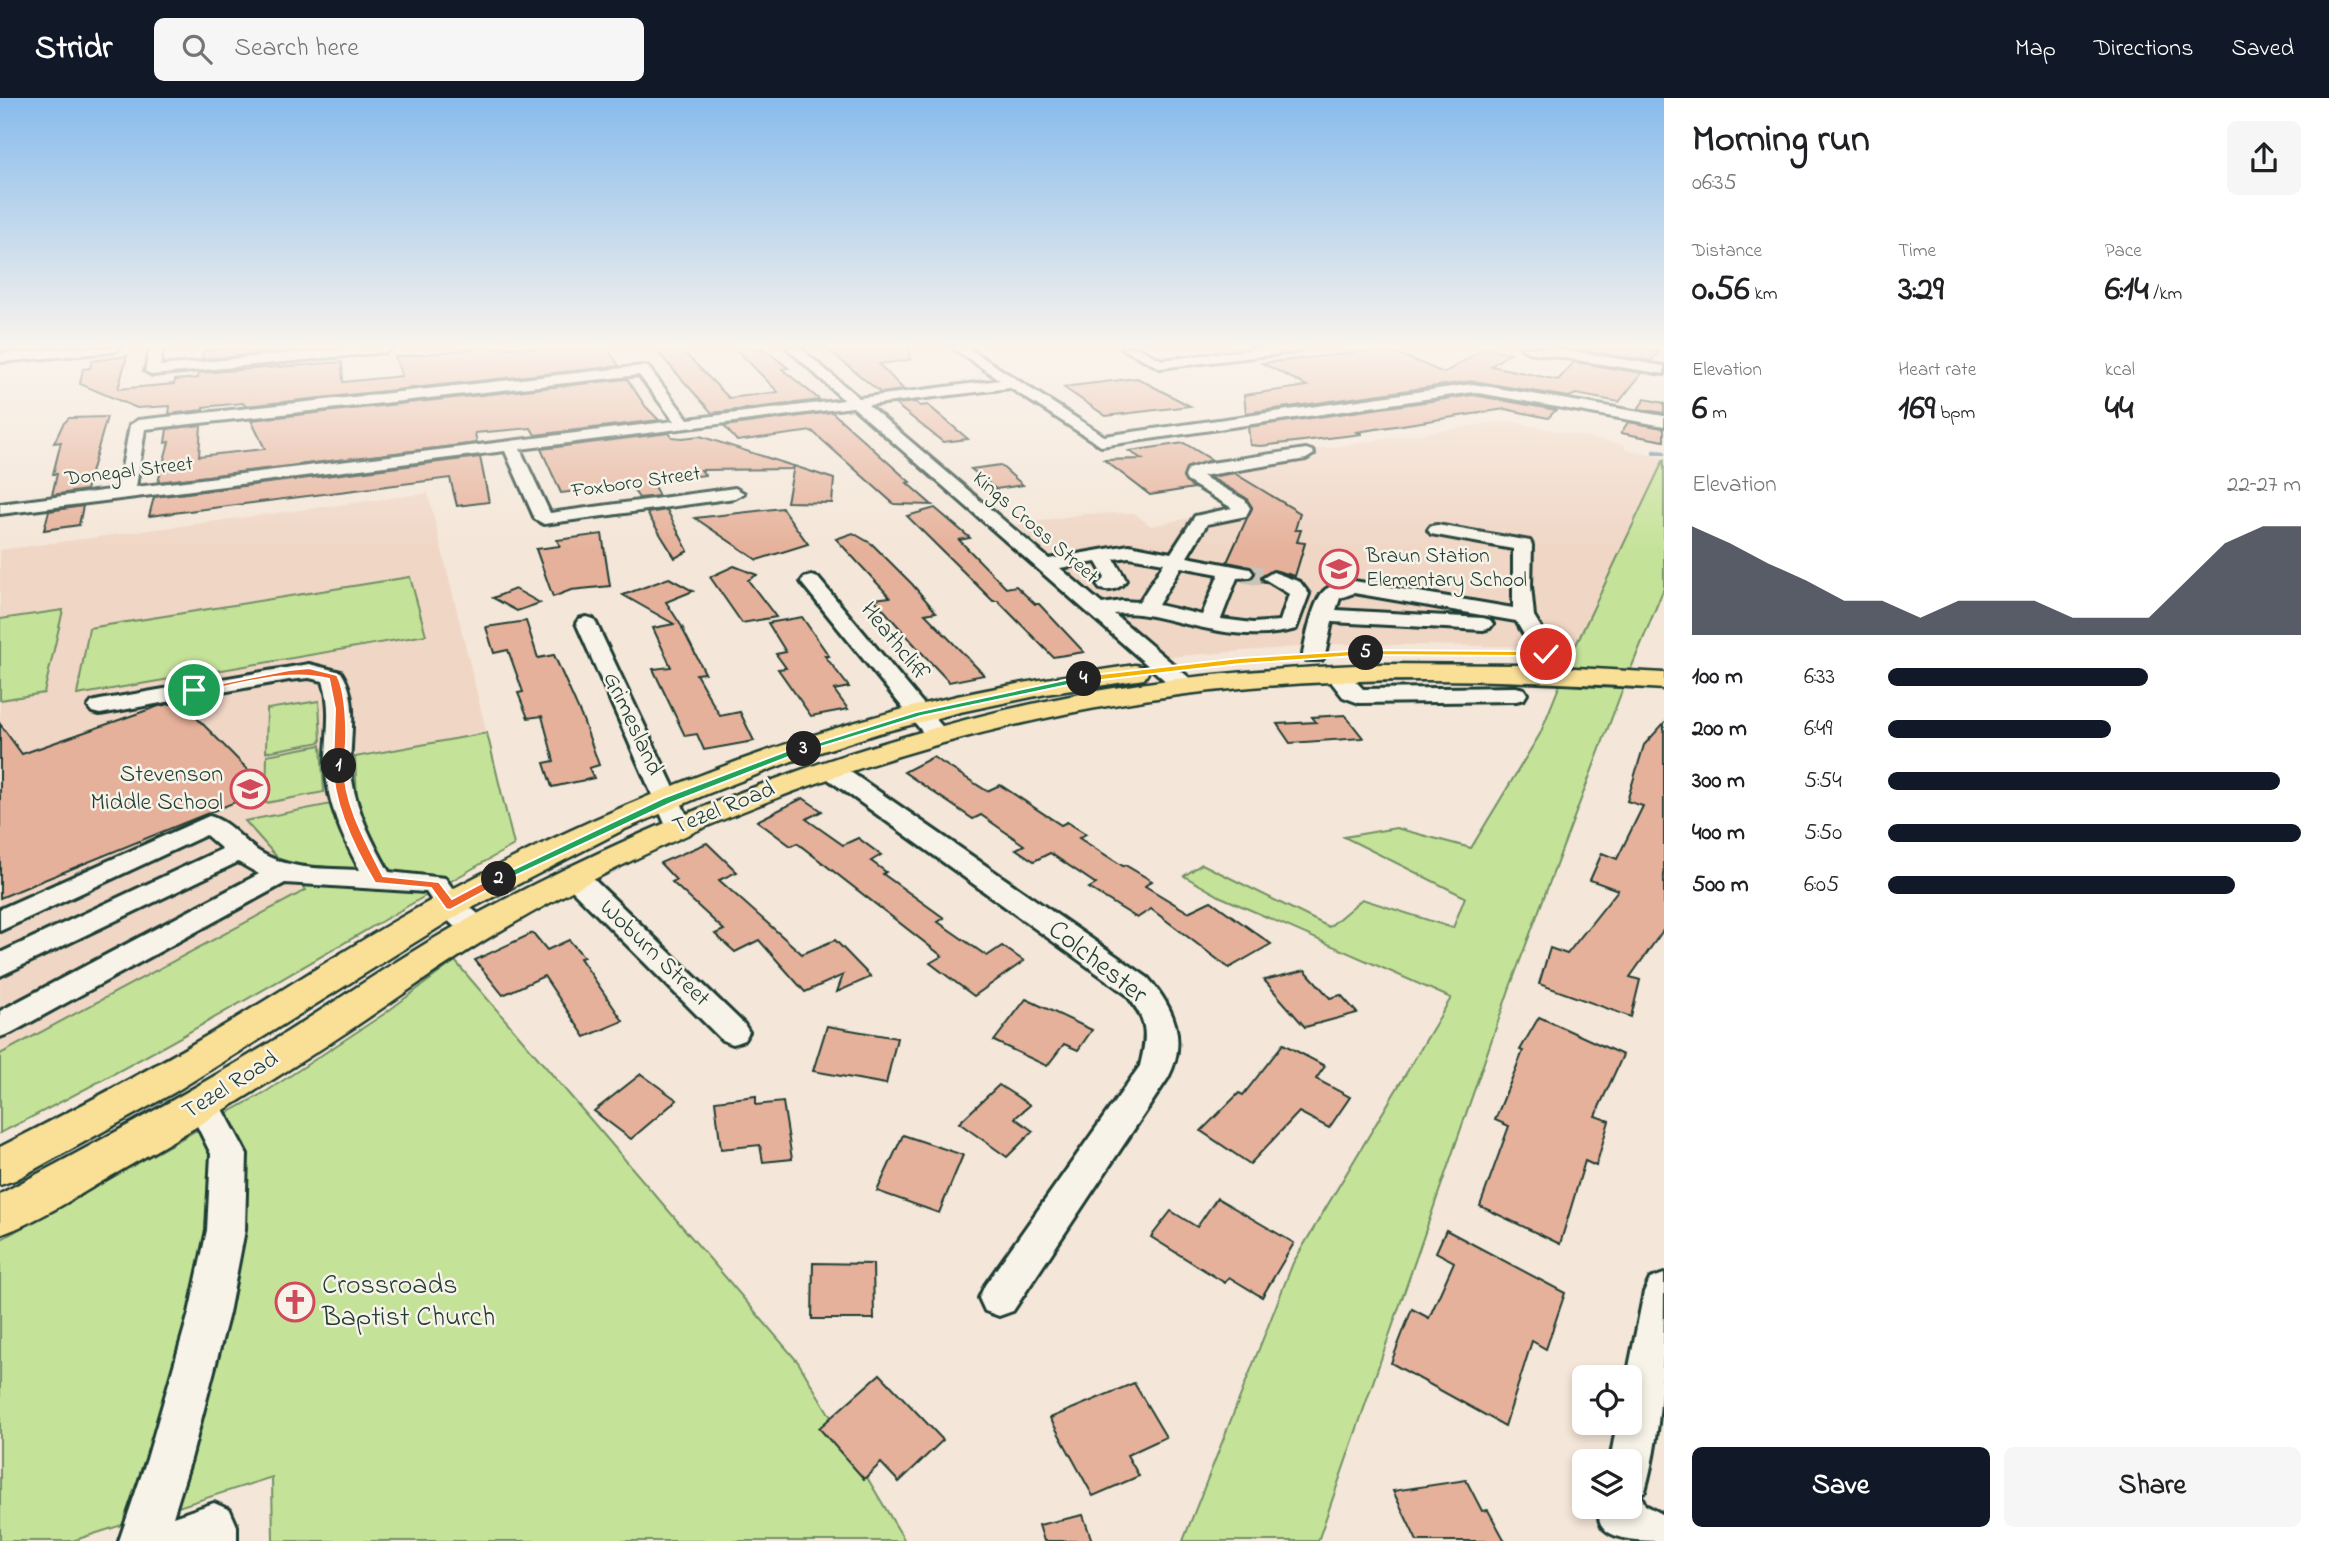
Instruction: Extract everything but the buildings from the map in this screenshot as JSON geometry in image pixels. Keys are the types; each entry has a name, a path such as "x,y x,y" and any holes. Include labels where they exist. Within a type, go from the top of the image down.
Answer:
{"main road":[{"name":"Tezel Road","path":"0,1216 203,1104 478,929 575,877 673,813 793,752 928,724 1034,712 1175,678 1325,665 1402,652 1546,654 1664,660"},
{"name":"Tezel Road","path":"1325,665 1422,671 1549,673 1664,681"},
{"name":"Tezel Road","path":"0,1167 162,1081 336,972 505,876 673,813 830,769 928,724"}],"street":[{"path":"126,493 138,425 227,415"},
{"path":"677,415 684,424"},
{"name":"Donegal Street","path":"0,509 751,415"},
{"name":"Kings Cross Street","path":"870,415 1175,678"},
{"path":"1062,415 1101,441 1281,415"},
{"path":"1631,415 1664,421"},
{"name":"Foxboro Street","path":"511,446 544,519 735,493"},
{"path":"1437,530 1523,545 1521,586 1527,621 1546,654"},
{"path":"1044,565 1129,551 1237,572 1209,622"},
{"path":"1101,554 1116,580 1107,585"},
{"path":"1175,560 1144,609 1252,630 1275,631 1289,625 1299,594 1293,586 1273,578"},
{"name":"Heathcliff","path":"811,582 928,724"},
{"path":"1516,694 1359,696 1351,692 1325,665 1324,615 1331,595 1354,587 1527,621"},
{"path":"1324,615 1527,621"},
{"name":"Grimesland","path":"586,623 673,813"},
{"path":"100,707 289,673 309,671 333,677 340,709 339,780 363,852 379,880"},
{"name":"Colchester","path":"830,769 1137,986 1153,1004 1161,1020 1164,1036 1156,1069 999,1298"},
{"path":"0,921 209,824 241,850 280,874 435,884 450,906 478,929"},
{"path":"0,965 241,850"},
{"name":"Woburn Street","path":"575,877 733,1032"},
{"path":"142,1541 169,1459 198,1353 226,1230 229,1154 203,1104"},
{"path":"1635,1449 1664,1292"},
{"path":"1642,1517 1664,1540"},
{"path":"170,1541 214,1526 214,1541"}],"lane":[{"path":"1175,560 1201,520 1231,515 1240,512 1241,508 1239,504 1197,480 1193,477 1194,473 1204,469 1307,454"},
{"path":"1097,611 1128,606 1144,609"},
{"path":"0,1025 280,874"}],"shaded area":[{"name":"Braun Station Elementary School","path":"1508,421 1626,445 1624,449 1664,458 1575,647 1337,644 1165,657 1016,525 1083,514 1134,513 1151,526 1229,509 1169,471"},
{"name":"Stevenson Middle School","path":"428,493 514,845 283,976 176,1041 0,1133 0,550"}],"green space":[{"path":"1664,459 1664,588 1623,688 1510,987 1318,1541 1183,1541 1293,1263 1451,998 1221,897 1184,876 1202,864 1329,927 1362,899 1453,928 1465,897 1344,837 1396,828 1471,848 1540,734 1575,647"},
{"path":"410,577 426,635 77,695 89,628"},
{"path":"63,610 44,693 0,700 0,619"},
{"path":"319,701 321,742 266,752 267,709"},
{"path":"487,733 514,845 131,1065 0,1133 0,1054 306,890 245,821 357,799 355,757"},
{"path":"321,745 324,792 266,803 267,755"},
{"name":"Crossroads Baptist Church","path":"455,961 798,1362 905,1541 273,1541 272,1477 72,1541 0,1541 0,1240 267,1091 384,1014"}],"waterway":[{"path":"1654,452 1664,453"}],"tunnel":[{"path":"1243,573 1273,578"}],"place":[{"name":"Braun Station Elementary School","path":"1339,569"},
{"name":"Stevenson Middle School","path":"250,789"},
{"name":"Crossroads Baptist Church","path":"295,1302"}],"route":[{"path":"194,690 309,671 333,677 340,709 339,780 363,852 379,880 435,884 450,906 582,839 735,773 793,752 919,714 1046,685 1240,661 1389,652 1481,651 1546,654"}]}
